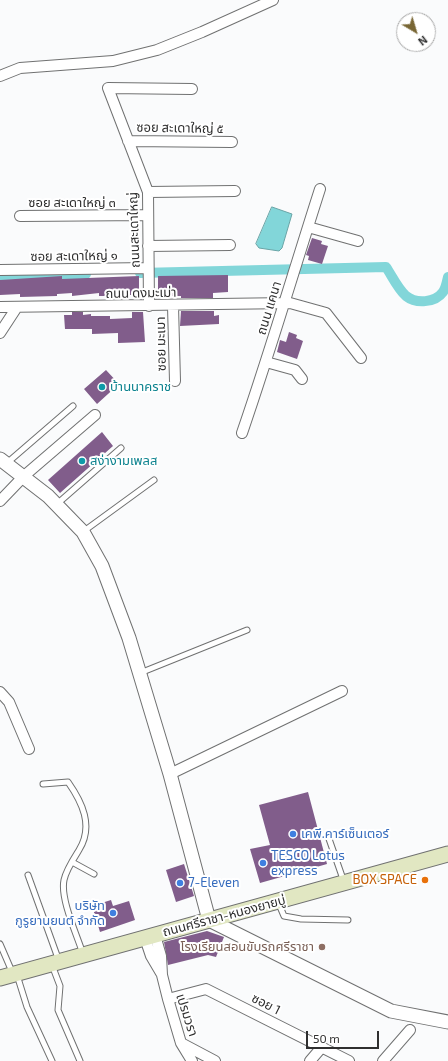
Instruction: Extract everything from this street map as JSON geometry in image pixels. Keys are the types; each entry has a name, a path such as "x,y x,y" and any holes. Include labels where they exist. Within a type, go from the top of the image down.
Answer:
{"main road":[{"name":"ถนนศรีราชา-หนองยายบู่","path":"10,976 448,854"}],"street":[{"path":"0,76 20,68 113,61 157,50 202,32 273,0"},
{"name":"ถนนสะเดาใหญ่","path":"149,306 148,192 108,88 192,89"},
{"name":"ซอย สะเดาใหญ่ ๕","path":"128,141 232,142"},
{"name":"ถนน แคนา","path":"242,433 266,362 283,303 320,189"},
{"path":"148,192 235,191"},
{"name":"ซอย สะเดาใหญ่ ๓","path":"20,216 148,215"},
{"path":"308,227 358,241"},
{"path":"148,246 230,245"},
{"name":"ซอย สะเดาใหญ่ ๑","path":"0,270 148,268"},
{"name":"ถนน ดงมะเม่า","path":"0,307 173,306 290,303 326,312 361,358"},
{"name":"ซอย มะเมา","path":"173,306 174,381"},
{"path":"0,332 17,307"},
{"path":"266,362 295,370 302,379"},
{"path":"0,501 24,476 95,415"},
{"path":"3,461 24,476 56,504 83,532 102,566 129,638 140,673 170,774 209,920 390,1011 448,1022"},
{"path":"170,774 342,691"},
{"path":"0,692 8,702 29,749"},
{"name":"เปรมวรา","path":"150,936 151,956 162,975 181,1043 192,1061"},
{"name":"ซอย 1","path":"168,999 206,989 349,1061"},
{"path":"383,1061 410,1030"},
{"path":"181,1043 215,1061"},
{"path":"310,1061 322,1047"}],"lane":[{"path":"3,461 73,406"},
{"path":"56,504 121,448"},
{"path":"83,532 154,480"},
{"path":"140,673 247,630"},
{"path":"44,784 68,782 81,801 86,821 84,842 72,862 64,880 65,900 84,955"},
{"path":"328,836 344,883"},
{"path":"72,862 94,874"},
{"path":"28,874 55,963 60,986 58,1010 80,1061"},
{"path":"277,901 284,916 302,919 348,920"},
{"path":"0,944 10,976 27,1007 52,1061"}],"water":[{"path":"272,207 292,214 282,248 279,251 259,248 256,244"}],"building":[{"path":"312,238 322,241 321,244 328,246 322,264 308,260 309,256 306,255"},
{"path":"228,275 228,292 213,293 213,298 181,298 181,296 164,296 164,292 158,292 158,276"},
{"path":"62,276 62,279 139,276 139,291 133,292 133,295 124,295 124,293 107,293 107,296 99,296 99,293 72,296 72,293 57,294 57,296 20,297 20,294 0,295 0,280"},
{"path":"181,311 214,311 214,316 219,315 219,324 180,326"},
{"path":"72,312 83,312 83,315 91,314 91,316 110,316 110,319 132,318 132,312 143,312 145,342 118,343 118,333 92,334 92,329 65,329 64,315 72,315"},
{"path":"289,332 297,335 296,338 303,341 297,359 277,352 280,340 286,342"},
{"name":"บ้านนาคราช","path":"106,370 119,384 97,404 84,389"},
{"name":"สง่างามเพลส","path":"102,432 113,446 60,493 48,480"},
{"name":"เคพี.คาร์เซ็นเตอร์","path":"308,792 327,864 260,883 250,849 270,845 259,805"},
{"name":"7-Eleven","path":"184,864 194,896 176,902 166,870"},
{"name":"บริษัท กูรูยานยนต์ จำกัด","path":"111,900 113,906 129,901 135,920 100,932 92,906"},
{"path":"207,931 224,937 216,957 208,955 168,965 164,942"}],"waterway":[{"path":"140,273 386,267 403,293 410,299 420,301 430,300 440,296 445,289 448,277"},
{"path":"0,275 86,274"}],"place":[{"name":"บ้านนาคราช","path":"102,387"},
{"name":"สง่างามเพลส","path":"82,461"},
{"name":"เคพี.คาร์เซ็นเตอร์","path":"293,834"},
{"name":"TESCO Lotus express","path":"263,863"},
{"name":"BOX SPACE","path":"425,880"},
{"name":"7-Eleven","path":"180,883"},
{"name":"บริษัท กูรูยานยนต์ จำกัด","path":"113,913"},
{"name":"โรงเรียนสอนขับรถศรีราชา","path":"322,947"}]}
